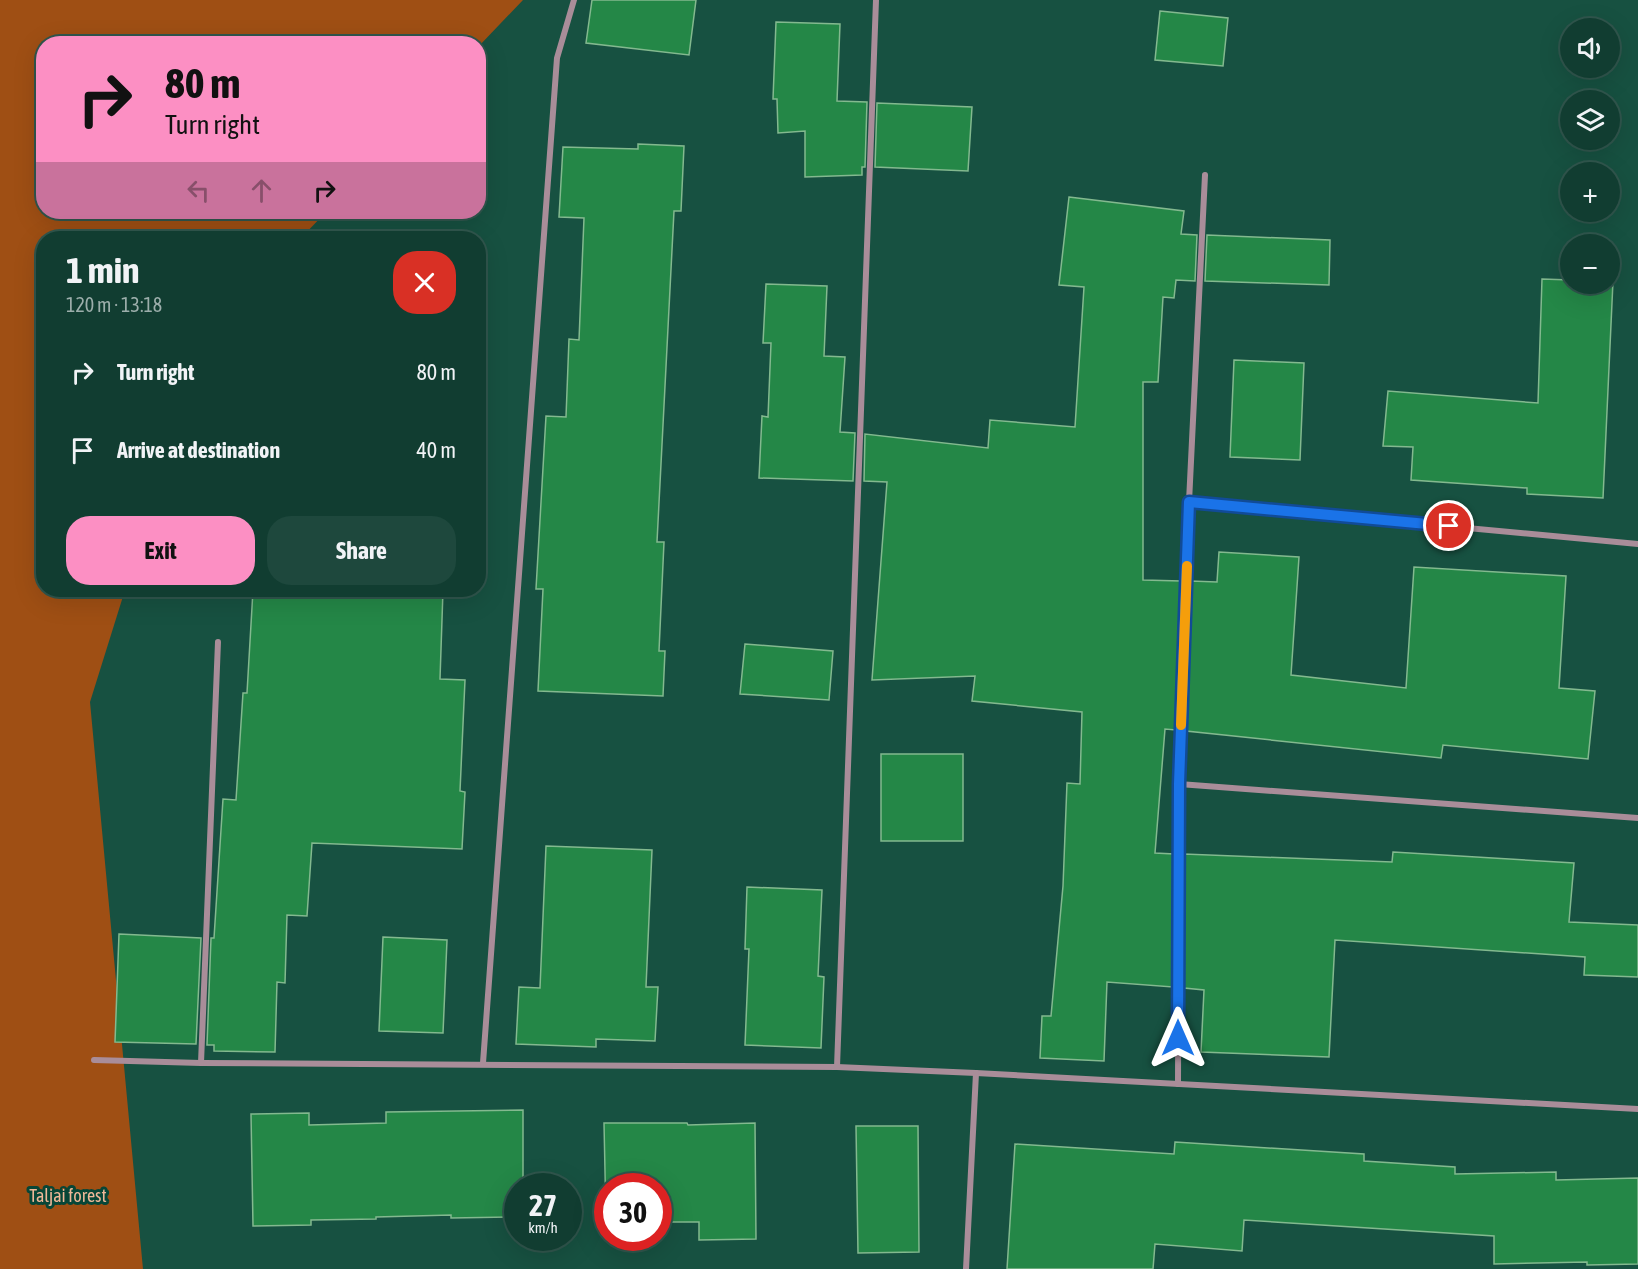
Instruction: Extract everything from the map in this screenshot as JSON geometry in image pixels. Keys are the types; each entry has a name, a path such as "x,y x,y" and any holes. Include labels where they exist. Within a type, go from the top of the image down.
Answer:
{"street":[{"path":"483,1063 557,58 574,0"},
{"path":"837,1067 876,0"},
{"path":"1178,1084 1179,784 1189,502 1205,175"},
{"path":"1189,502 1638,544"},
{"path":"201,1063 218,642"},
{"path":"1179,784 1638,818"},
{"path":"94,1060 201,1063 837,1067 1638,1109"},
{"path":"966,1269 976,1073"}],"green space":[{"name":"Taljai forest","path":"0,0 523,0 486,39 486,36 36,36 36,219 319,219 308,231 36,231 36,597 123,597 90,702 143,1269 0,1269"}],"building":[{"path":"592,0 696,0 689,55 586,43"},
{"path":"1160,11 1228,18 1223,66 1155,60"},
{"path":"776,22 840,24 837,101 867,102 865,167 862,167 862,175 805,177 805,131 778,133 777,99 773,99"},
{"path":"877,103 972,107 968,171 875,167"},
{"path":"638,144 684,146 681,211 674,211 657,542 664,542 659,651 665,651 663,696 538,691 543,589 536,589 546,416 566,417 569,339 579,340 584,218 559,217 563,147 638,149"},
{"path":"1069,197 1184,211 1181,234 1197,235 1195,281 1176,280 1174,298 1163,297 1158,382 1143,382 1143,580 1181,581 1176,730 1165,729 1155,853 1174,854 1173,987 1107,982 1104,1061 1040,1058 1042,1016 1051,1016 1063,886 1067,783 1080,784 1082,712 972,701 975,676 872,680 887,482 864,481 865,434 988,448 990,420 1075,427 1084,287 1059,285"},
{"path":"1207,235 1330,240 1329,285 1205,281"},
{"path":"1542,279 1560,280 1560,294 1612,294 1603,498 1527,494 1527,488 1411,480 1413,447 1383,446 1388,391 1538,403"},
{"path":"766,284 827,286 824,356 845,357 840,432 855,433 853,481 759,478 762,416 768,417 771,343 763,343"},
{"path":"1234,360 1304,363 1300,460 1230,457"},
{"path":"1219,552 1299,557 1291,675 1406,688 1414,567 1566,576 1559,688 1595,691 1588,759 1443,745 1441,758 1186,731 1191,581 1217,582"},
{"path":"253,597 443,597 440,679 465,680 460,791 465,792 462,849 312,843 307,916 287,915 285,983 277,982 275,1052 214,1051 214,1045 207,1045 211,938 214,938 223,799 236,800 243,693 247,693"},
{"path":"745,644 833,651 829,700 740,694"},
{"path":"881,754 963,754 963,841 881,841"},
{"path":"546,846 652,850 646,987 658,987 655,1041 596,1039 596,1047 516,1044 519,987 540,988"},
{"path":"1393,852 1574,863 1569,922 1638,925 1638,977 1584,975 1585,957 1335,940 1329,1057 1201,1052 1204,990 1184,988 1184,854 1392,862"},
{"path":"747,887 822,890 818,976 824,977 821,1048 745,1045 749,949 745,949"},
{"path":"119,934 201,938 196,1044 115,1042"},
{"path":"383,937 447,940 443,1033 379,1031"},
{"path":"523,1110 523,1173 504,1173 504,1217 451,1218 451,1215 376,1217 376,1219 311,1220 311,1225 253,1226 251,1114 309,1113 309,1125 386,1123 386,1112"},
{"path":"604,1123 687,1123 688,1125 755,1123 756,1239 699,1240 699,1222 672,1222 672,1173 605,1173"},
{"path":"856,1126 918,1126 919,1252 858,1253"},
{"path":"1175,1142 1364,1154 1364,1161 1455,1167 1455,1174 1556,1172 1556,1180 1638,1178 1638,1264 1587,1265 1587,1262 1494,1264 1494,1236 1244,1220 1242,1251 1155,1244 1153,1269 1007,1269 1015,1144 1174,1154"}],"slow traffic":[{"path":"1181,725 1187,566"}],"route":[{"path":"1178,1038 1179,784 1189,502 1449,526"}]}
